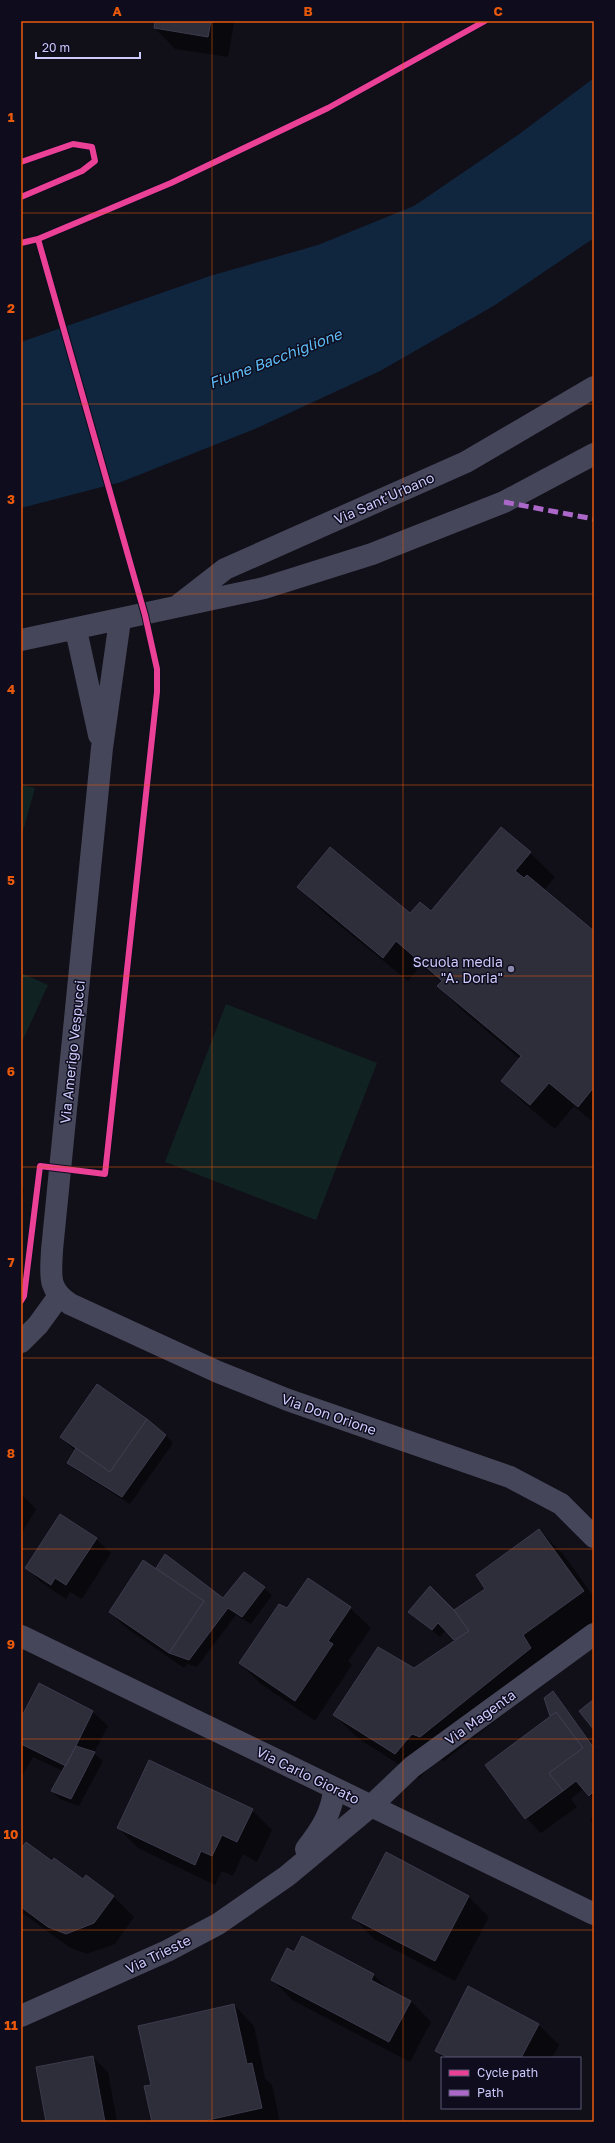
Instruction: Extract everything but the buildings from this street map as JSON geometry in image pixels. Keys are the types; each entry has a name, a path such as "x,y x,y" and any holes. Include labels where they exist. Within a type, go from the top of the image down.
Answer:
{"street":[{"name":"Via Sant'Urbano","path":"175,608 225,569 466,462 594,387"},
{"name":"Via Sant'Urbano","path":"21,640 76,630 264,588 372,554 504,502 594,454"},
{"name":"Via Amerigo Vespucci","path":"59,1296 53,1287 51,1276 52,1250 102,748 120,620"},
{"name":"Via Amerigo Vespucci","path":"76,630 102,748"},
{"path":"21,1342 38,1325 59,1296"},
{"name":"Via Don Orione","path":"59,1296 109,1323 218,1372 267,1392 510,1477 562,1504 594,1537"},
{"name":"Via Magenta","path":"371,1806 412,1767 594,1634"},
{"name":"Via Carlo Giorato","path":"21,1636 594,1914"},
{"name":"Via Trieste","path":"287,1876 324,1825 334,1796 334,1788"},
{"name":"Via Trieste","path":"21,2016 173,1947 218,1924 287,1876 371,1806"}],"green space":[{"path":"21,785 35,788 21,838"},
{"path":"21,973 48,985 21,1044"},
{"path":"226,1004 377,1063 316,1220 165,1162"}],"water":[{"name":"Fiume Bacchiglione","path":"594,78 594,238 495,305 380,371 257,428 121,482 21,508 21,342 210,276 318,245 414,206 518,135"}],"marked path":[{"path":"504,502 594,519"}],"cycle path":[{"path":"21,243 38,239 171,183 328,108 485,21"},
{"path":"21,162 73,144 92,147 95,161 82,171 21,197"},
{"path":"21,1301 24,1296 40,1166 105,1174 157,692 157,669 145,615 38,239"}],"place":[{"name":"Scuola media \"A. Doria\"","path":"511,969"}]}
